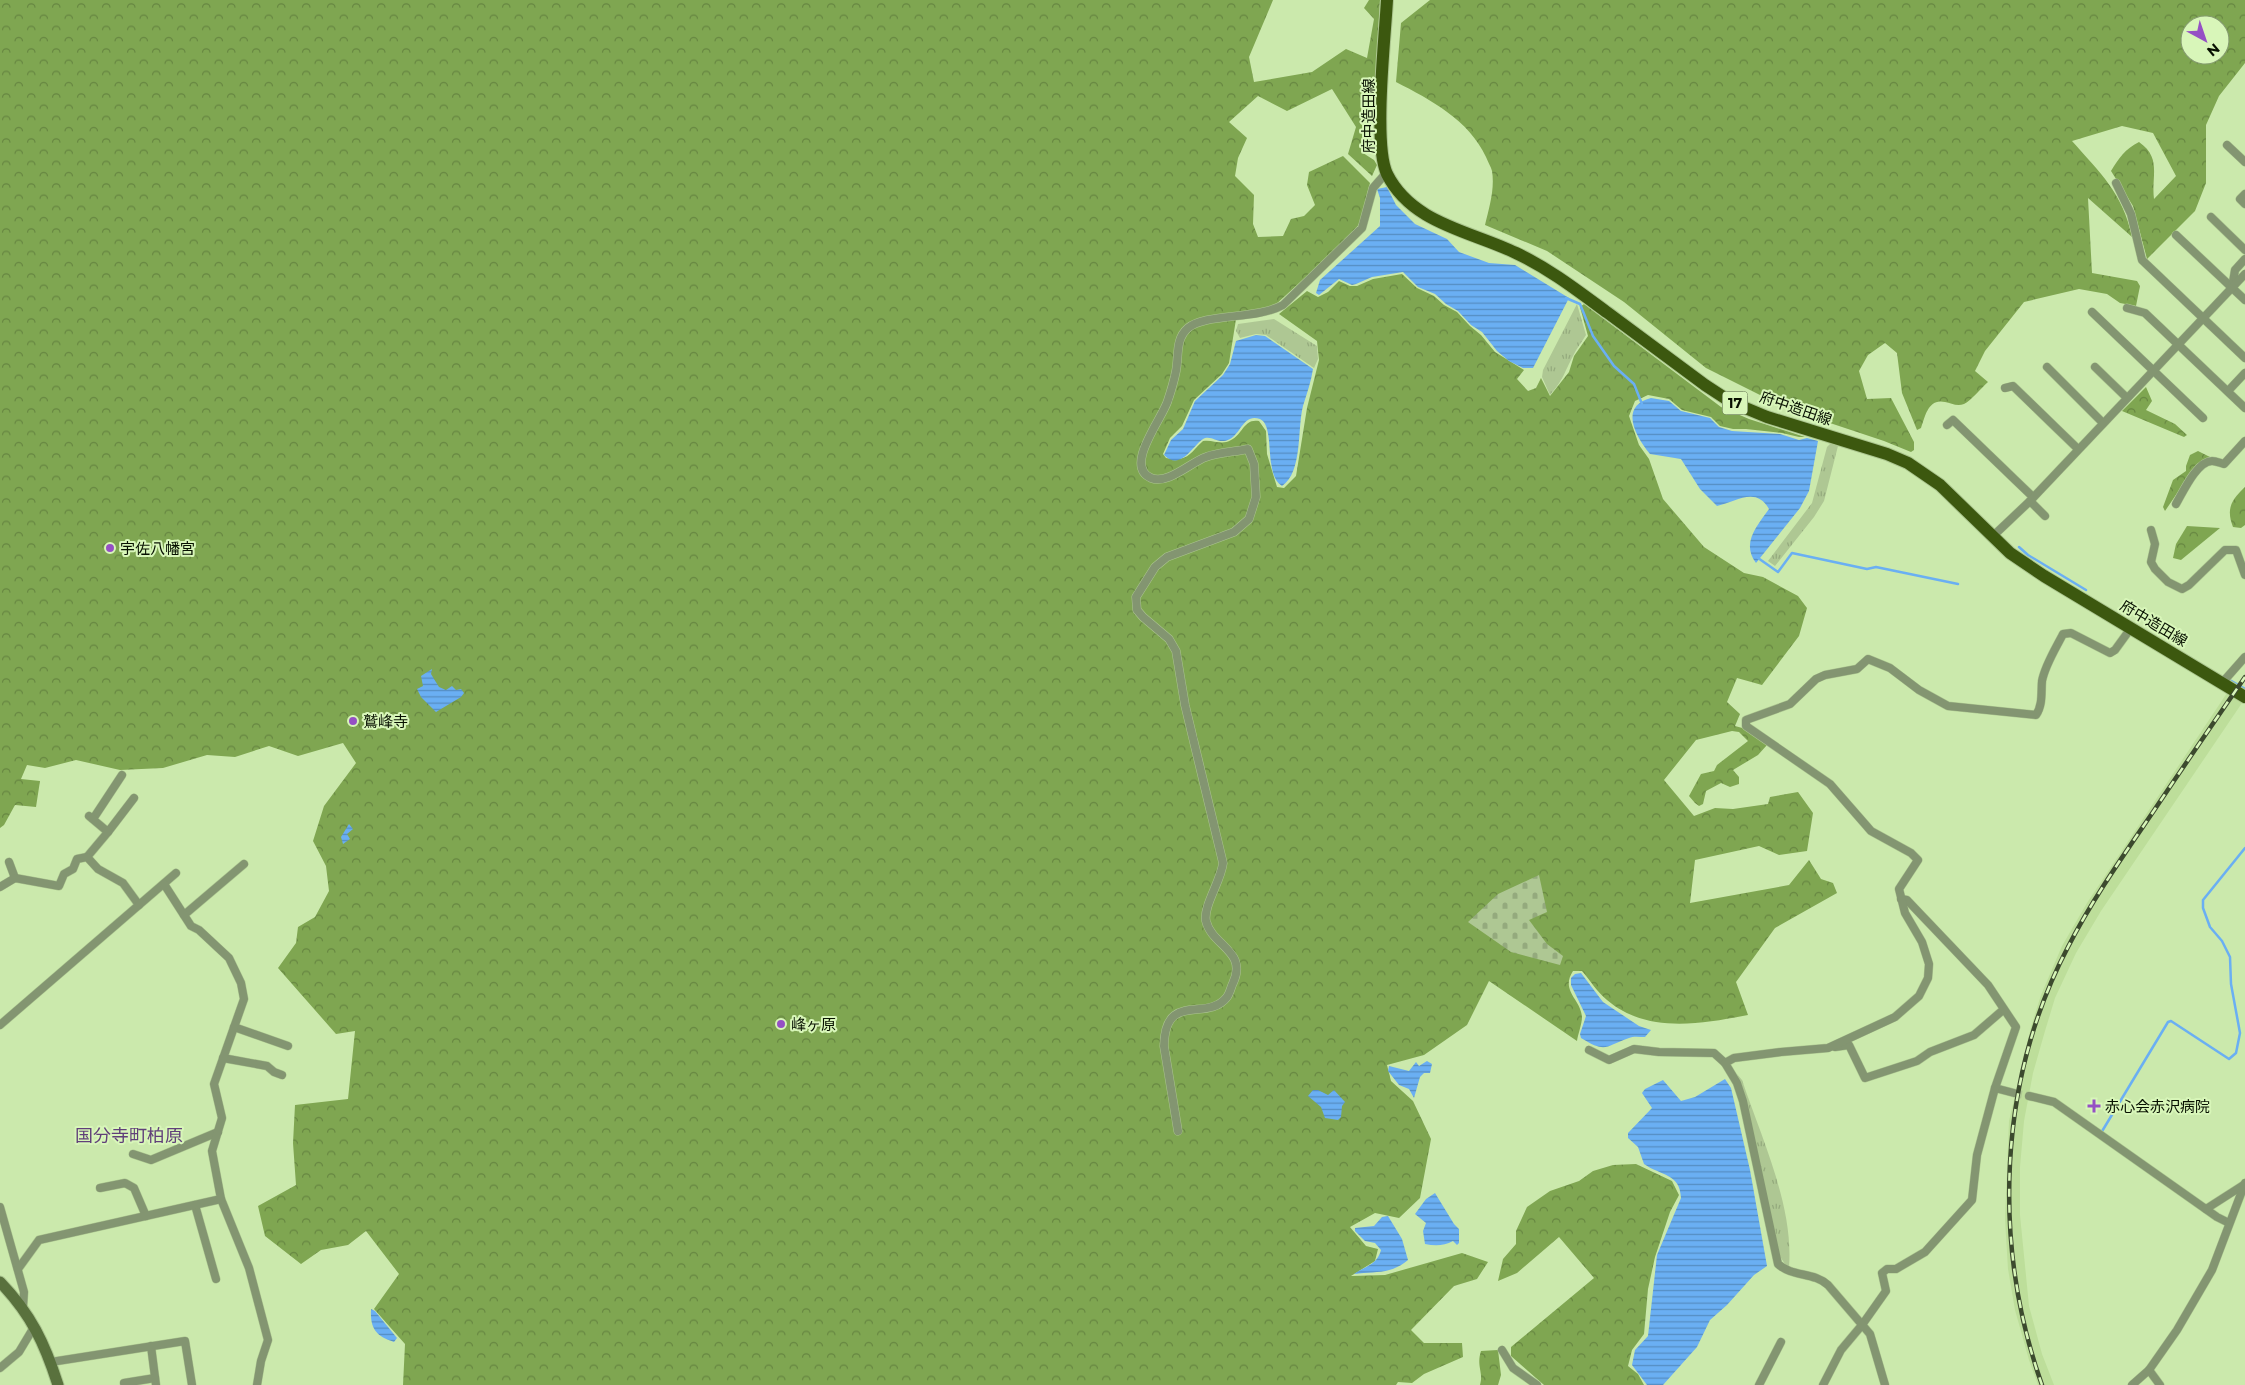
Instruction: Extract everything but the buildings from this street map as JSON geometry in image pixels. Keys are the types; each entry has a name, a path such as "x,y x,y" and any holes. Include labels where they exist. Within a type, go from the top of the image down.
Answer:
{"main road":[{"name":"府中造田線","path":"1387,0 1381,127 1387,172 1396,188 1412,206 1447,226 1516,253 1550,271 1731,402 1767,417 1887,454 1914,467 1940,485 1992,537 2026,564 2245,697"},
{"path":"0,1282 23,1307 51,1362 58,1385"}],"street":[{"path":"2227,145 2245,162"},
{"path":"1178,1131 1164,1046 1164,1032 1173,1018 1180,1012 1188,1009 1204,1009 1217,1005 1227,997 1236,976 1237,966 1234,957 1210,930 1206,922 1210,904 1222,875 1223,863 1185,705 1176,651 1169,639 1137,610 1136,597 1155,567 1167,557 1234,532 1249,519 1256,497 1254,464 1248,449 1206,457 1172,476 1157,478 1150,478 1144,472 1140,465 1141,454 1168,403 1177,370 1178,345 1187,329 1196,322 1260,314 1272,311 1283,305 1362,228 1373,188 1387,172"},
{"path":"2116,183 2131,214 2142,260 2245,358"},
{"path":"2245,194 2240,199 2245,204"},
{"path":"2211,217 2245,250"},
{"path":"2176,235 2245,300"},
{"path":"2232,288 2235,270 2245,259"},
{"path":"1992,537 2032,499 2245,274"},
{"path":"2127,308 2145,313 2245,408"},
{"path":"2092,312 2203,418"},
{"path":"2047,367 2103,423"},
{"path":"2095,367 2127,398"},
{"path":"2228,391 2245,373"},
{"path":"2005,388 2013,386 2078,449"},
{"path":"1947,425 1953,420 2032,499 2046,516"},
{"path":"2176,504 2199,467 2213,461 2224,464 2245,441"},
{"path":"2151,530 2154,544 2151,562 2168,582 2182,589 2225,550 2236,550 2245,575"},
{"path":"1828,1048 1895,1017 1923,991 1928,978 1929,964 1922,942 1905,913 1899,889 1918,860 1911,853 1871,831 1830,784 1763,740 1746,726 1746,720 1790,704 1816,679 1825,675 1857,670 1868,659 1890,668 1919,690 1948,706 2036,715 2039,710 2044,674 2063,634 2071,633 2110,653 2116,650 2131,628"},
{"path":"2222,683 2245,657"},
{"path":"108,832 91,817 122,775"},
{"path":"0,887 15,878 59,886 64,874 73,870 77,860 87,857 134,798"},
{"path":"87,857 98,869 123,883 139,905"},
{"path":"9,862 15,878"},
{"path":"184,916 244,864"},
{"path":"0,1025 176,873"},
{"path":"164,884 191,926 199,930 229,958 241,983 244,999 214,1084 222,1118 212,1151 220,1199 249,1268 268,1340 260,1361 257,1385"},
{"path":"1823,1385 1841,1350 1862,1325 1886,1291 1882,1273 1887,1269 1896,1269 1925,1252 1972,1200 1977,1155 1994,1088 2016,1027 1988,985 1907,900 1901,899"},
{"path":"1725,1063 1734,1058 1849,1045 1865,1078 1917,1061 1930,1052 1974,1034 2003,1010"},
{"path":"234,1027 288,1046"},
{"path":"1589,1050 1609,1060 1634,1049 1659,1052 1714,1053 1725,1063 1737,1083 1743,1101 1778,1264 1784,1270 1822,1279 1870,1334 1885,1385"},
{"path":"223,1058 267,1066 274,1072 282,1074"},
{"path":"1994,1088 2014,1093"},
{"path":"2029,1096 2054,1102 2206,1209 2229,1223"},
{"path":"133,1154 150,1160 218,1132"},
{"path":"100,1188 126,1183 134,1188 146,1216"},
{"path":"2206,1209 2245,1183"},
{"path":"2132,1385 2149,1370 2177,1330 2212,1270 2245,1183"},
{"path":"18,1269 38,1240 220,1199"},
{"path":"195,1205 216,1279"},
{"path":"0,1207 24,1292 23,1307"},
{"path":"0,1368 19,1352 34,1327"},
{"path":"51,1362 185,1341 192,1385"},
{"path":"1759,1385 1780,1342"},
{"path":"124,1383 155,1381 151,1346"},
{"path":"1502,1350 1513,1368 1537,1385"},
{"path":"2149,1370 2160,1385"}],"shaded area":[{"path":"2227,693 2242,703 2101,911 2076,953 2055,998 2033,1073 2024,1121 2020,1167 2020,1215 2029,1306 2042,1354 2054,1385 2038,1385 2015,1310 2008,1269 2005,1219 2009,1121 2031,1027 2041,995 2062,946 2087,903"}],"green space":[{"path":"0,0 1273,0 1249,57 1254,82 1312,72 1346,49 1367,58 1374,19 1364,8 1369,0 1380,0 1374,104 1366,108 1372,129 1372,145 1363,153 1374,160 1377,165 1372,176 1348,154 1356,127 1332,89 1287,111 1258,96 1229,122 1247,138 1238,158 1235,176 1254,195 1253,224 1258,237 1283,236 1291,219 1304,216 1315,205 1307,185 1309,172 1343,156 1370,183 1360,222 1353,234 1273,307 1237,313 1229,363 1222,374 1194,400 1182,426 1170,438 1163,454 1166,458 1184,458 1203,441 1227,442 1250,422 1259,421 1266,431 1267,454 1277,487 1284,488 1296,476 1307,408 1319,360 1317,341 1279,314 1307,291 1318,297 1328,292 1339,281 1350,286 1357,286 1373,279 1402,274 1417,288 1434,296 1444,305 1457,312 1481,335 1495,352 1524,370 1517,379 1528,391 1536,388 1541,378 1550,396 1569,372 1574,356 1588,336 1580,307 1584,304 1721,407 1749,419 1805,437 1720,426 1711,417 1682,410 1669,399 1648,395 1635,401 1629,416 1639,445 1649,459 1663,499 1704,547 1744,573 1763,577 1798,596 1807,608 1799,636 1762,685 1737,678 1727,702 1740,714 1735,726 1746,729 1767,745 1758,755 1733,770 1739,777 1739,784 1730,787 1721,783 1706,791 1703,804 1699,806 1689,796 1701,774 1714,771 1717,765 1748,741 1739,732 1732,731 1696,740 1664,780 1694,816 1715,808 1733,809 1768,804 1770,797 1798,792 1813,813 1807,851 1779,855 1759,846 1695,860 1690,903 1789,885 1809,860 1821,879 1833,883 1837,893 1775,928 1736,982 1748,1015 1712,1021 1675,1024 1639,1018 1623,1011 1607,1000 1582,971 1573,971 1569,984 1570,990 1581,1011 1582,1017 1577,1041 1489,981 1467,1025 1424,1055 1387,1065 1391,1081 1413,1101 1431,1139 1420,1198 1399,1218 1375,1213 1350,1227 1366,1246 1378,1249 1375,1261 1351,1276 1385,1275 1462,1253 1488,1262 1477,1279 1454,1286 1411,1330 1424,1343 1462,1343 1463,1357 1424,1374 1412,1383 1398,1382 1396,1385 403,1385 405,1344 374,1309 399,1274 366,1231 348,1245 321,1250 301,1264 265,1236 258,1206 296,1185 293,1143 295,1105 348,1099 355,1031 336,1034 278,968 296,943 298,927 315,917 329,891 326,866 313,841 324,806 356,763 343,743 298,756 269,746 235,757 207,755 163,768 120,770 76,760 45,768 27,765 21,779 40,781 36,807 15,805 4,825 0,828"},
{"path":"1430,0 2245,0 2245,63 2219,96 2206,125 2206,183 2195,211 2147,259 2133,206 2111,171 2123,154 2139,142 2151,154 2153,161 2154,199 2176,176 2153,133 2122,126 2072,141 2109,184 2123,208 2132,237 2088,198 2092,273 2137,281 2140,286 2136,306 2120,303 2107,294 2079,289 2024,302 1985,351 1975,371 1988,382 1964,404 1935,403 1928,409 1921,428 1917,430 1902,393 1897,353 1885,343 1868,355 1859,371 1867,399 1891,398 1914,442 1914,450 1911,452 1788,409 1706,368 1624,302 1547,251 1485,225 1490,205 1493,178 1491,168 1479,144 1470,132 1448,112 1396,82 1401,23"},
{"path":"1577,304 1586,335 1574,353 1561,380 1550,395 1542,377 1543,370"},
{"path":"1274,319 1317,346 1318,359 1314,368 1266,335 1256,334 1240,338 1236,331 1238,324"},
{"path":"2146,387 2152,401 2146,410 2175,424 2187,435 2184,437 2122,411"},
{"path":"1831,443 1838,446 1824,501 1814,517 1775,566 1768,561 1812,503 1827,447"},
{"path":"2198,451 2210,457 2197,464 2165,511 2163,507 2173,480 2186,471 2190,455"},
{"path":"2245,487 2245,525 2241,528 2233,527 2230,515 2231,505 2236,496"},
{"path":"2187,526 2220,528 2181,560 2173,558 2176,544"},
{"path":"1539,875 1547,912 1529,920 1547,944 1563,956 1560,965 1511,952 1468,922 1498,894"},
{"path":"1737,1074 1742,1080 1775,1172 1786,1220 1789,1267 1787,1267 1779,1255 1746,1103"},
{"path":"1636,1164 1672,1181 1679,1195 1670,1212 1655,1257 1648,1289 1644,1334 1632,1350 1628,1366 1638,1374 1644,1385 1544,1385 1511,1356 1511,1347 1594,1278 1559,1237 1517,1273 1498,1281 1503,1259 1516,1244 1516,1231 1527,1207 1550,1191 1579,1181 1593,1171 1613,1165"},
{"path":"1498,1350 1501,1375 1498,1385 1480,1385 1479,1361 1481,1351"}],"water":[{"path":"1387,187 1396,205 1415,224 1447,239 1459,252 1489,263 1515,265 1569,298 1533,368 1523,368 1509,361 1497,351 1482,332 1471,325 1458,311 1446,304 1435,294 1418,287 1403,272 1372,277 1352,285 1339,279 1319,295 1316,293 1320,280 1380,226 1380,198 1377,189"},
{"path":"1256,335 1265,336 1313,369 1301,415 1296,461 1289,479 1282,486 1276,480 1273,472 1268,431 1265,423 1260,419 1255,418 1246,421 1234,436 1226,441 1205,438 1188,454 1177,460 1171,460 1164,455 1171,440 1183,429 1195,401 1223,375 1230,364 1236,341"},
{"path":"1651,398 1669,401 1681,411 1710,418 1719,427 1732,431 1780,434 1799,440 1807,438 1818,441 1809,491 1800,508 1756,563 1750,549 1750,542 1756,528 1769,509 1764,502 1752,497 1745,497 1717,506 1700,489 1681,459 1650,454 1635,430 1633,414 1635,408 1641,402"},
{"path":"432,669 431,674 439,687 446,690 452,686 456,690 461,689 464,693 461,697 436,712 421,697 417,689 423,686 421,676"},
{"path":"349,824 353,829 347,834 350,839 343,844 341,837"},
{"path":"1581,973 1603,1002 1639,1026 1651,1030 1645,1037 1631,1037 1606,1047 1596,1046 1581,1038 1580,1034 1586,1016 1571,985 1571,978 1575,974"},
{"path":"1427,1061 1432,1064 1430,1073 1424,1073 1420,1077 1414,1098 1409,1089 1399,1085 1388,1071 1389,1066 1409,1071 1416,1062 1419,1066"},
{"path":"1725,1079 1731,1088 1750,1170 1767,1266 1754,1275 1727,1305 1710,1320 1697,1347 1663,1385 1647,1385 1632,1365 1635,1350 1648,1336 1657,1255 1681,1198 1680,1190 1673,1179 1644,1164 1638,1147 1628,1138 1628,1133 1652,1108 1642,1093 1645,1089 1663,1080 1681,1101 1695,1097"},
{"path":"1313,1090 1318,1090 1328,1095 1334,1090 1345,1102 1342,1106 1341,1117 1338,1120 1325,1118 1321,1107 1308,1096"},
{"path":"1435,1193 1459,1229 1459,1243 1457,1245 1453,1241 1439,1245 1425,1244 1423,1231 1426,1223 1415,1214 1426,1199"},
{"path":"1388,1216 1402,1239 1408,1260 1395,1268 1382,1272 1354,1274 1374,1262 1381,1250 1375,1243 1365,1241 1355,1231 1355,1228 1374,1226 1382,1217"},
{"path":"371,1309 375,1311 397,1338 394,1342 375,1331"}],"waterway":[{"path":"1566,298 1580,304 1593,336 1614,366 1634,384 1642,404"},
{"path":"2019,547 2028,555 2086,590"},
{"path":"1758,558 1778,572 1792,553 1867,569 1876,567 1958,584"},
{"path":"2228,679 2245,689"},
{"path":"2101,1133 2168,1022 2171,1021 2229,1059 2236,1053 2240,1033 2231,984 2230,957 2222,941 2210,927 2203,908 2203,900 2245,848"}],"tunnel":[{"path":"2014,1093 2029,1096"}],"railway":[{"path":"2042,1385 2026,1331 2015,1276 2010,1220 2010,1163 2016,1107 2027,1052 2045,998 2068,947 2087,912 2245,677"}],"place":[{"name":"宇佐八幡宮","path":"110,548"},
{"name":"鷲峰寺","path":"353,721"},
{"name":"峰ヶ原","path":"781,1024"},
{"name":"赤心会赤沢病院","path":"2094,1106"}],"district":[{"name":"国分寺町柏原","path":"129,1136"}]}
